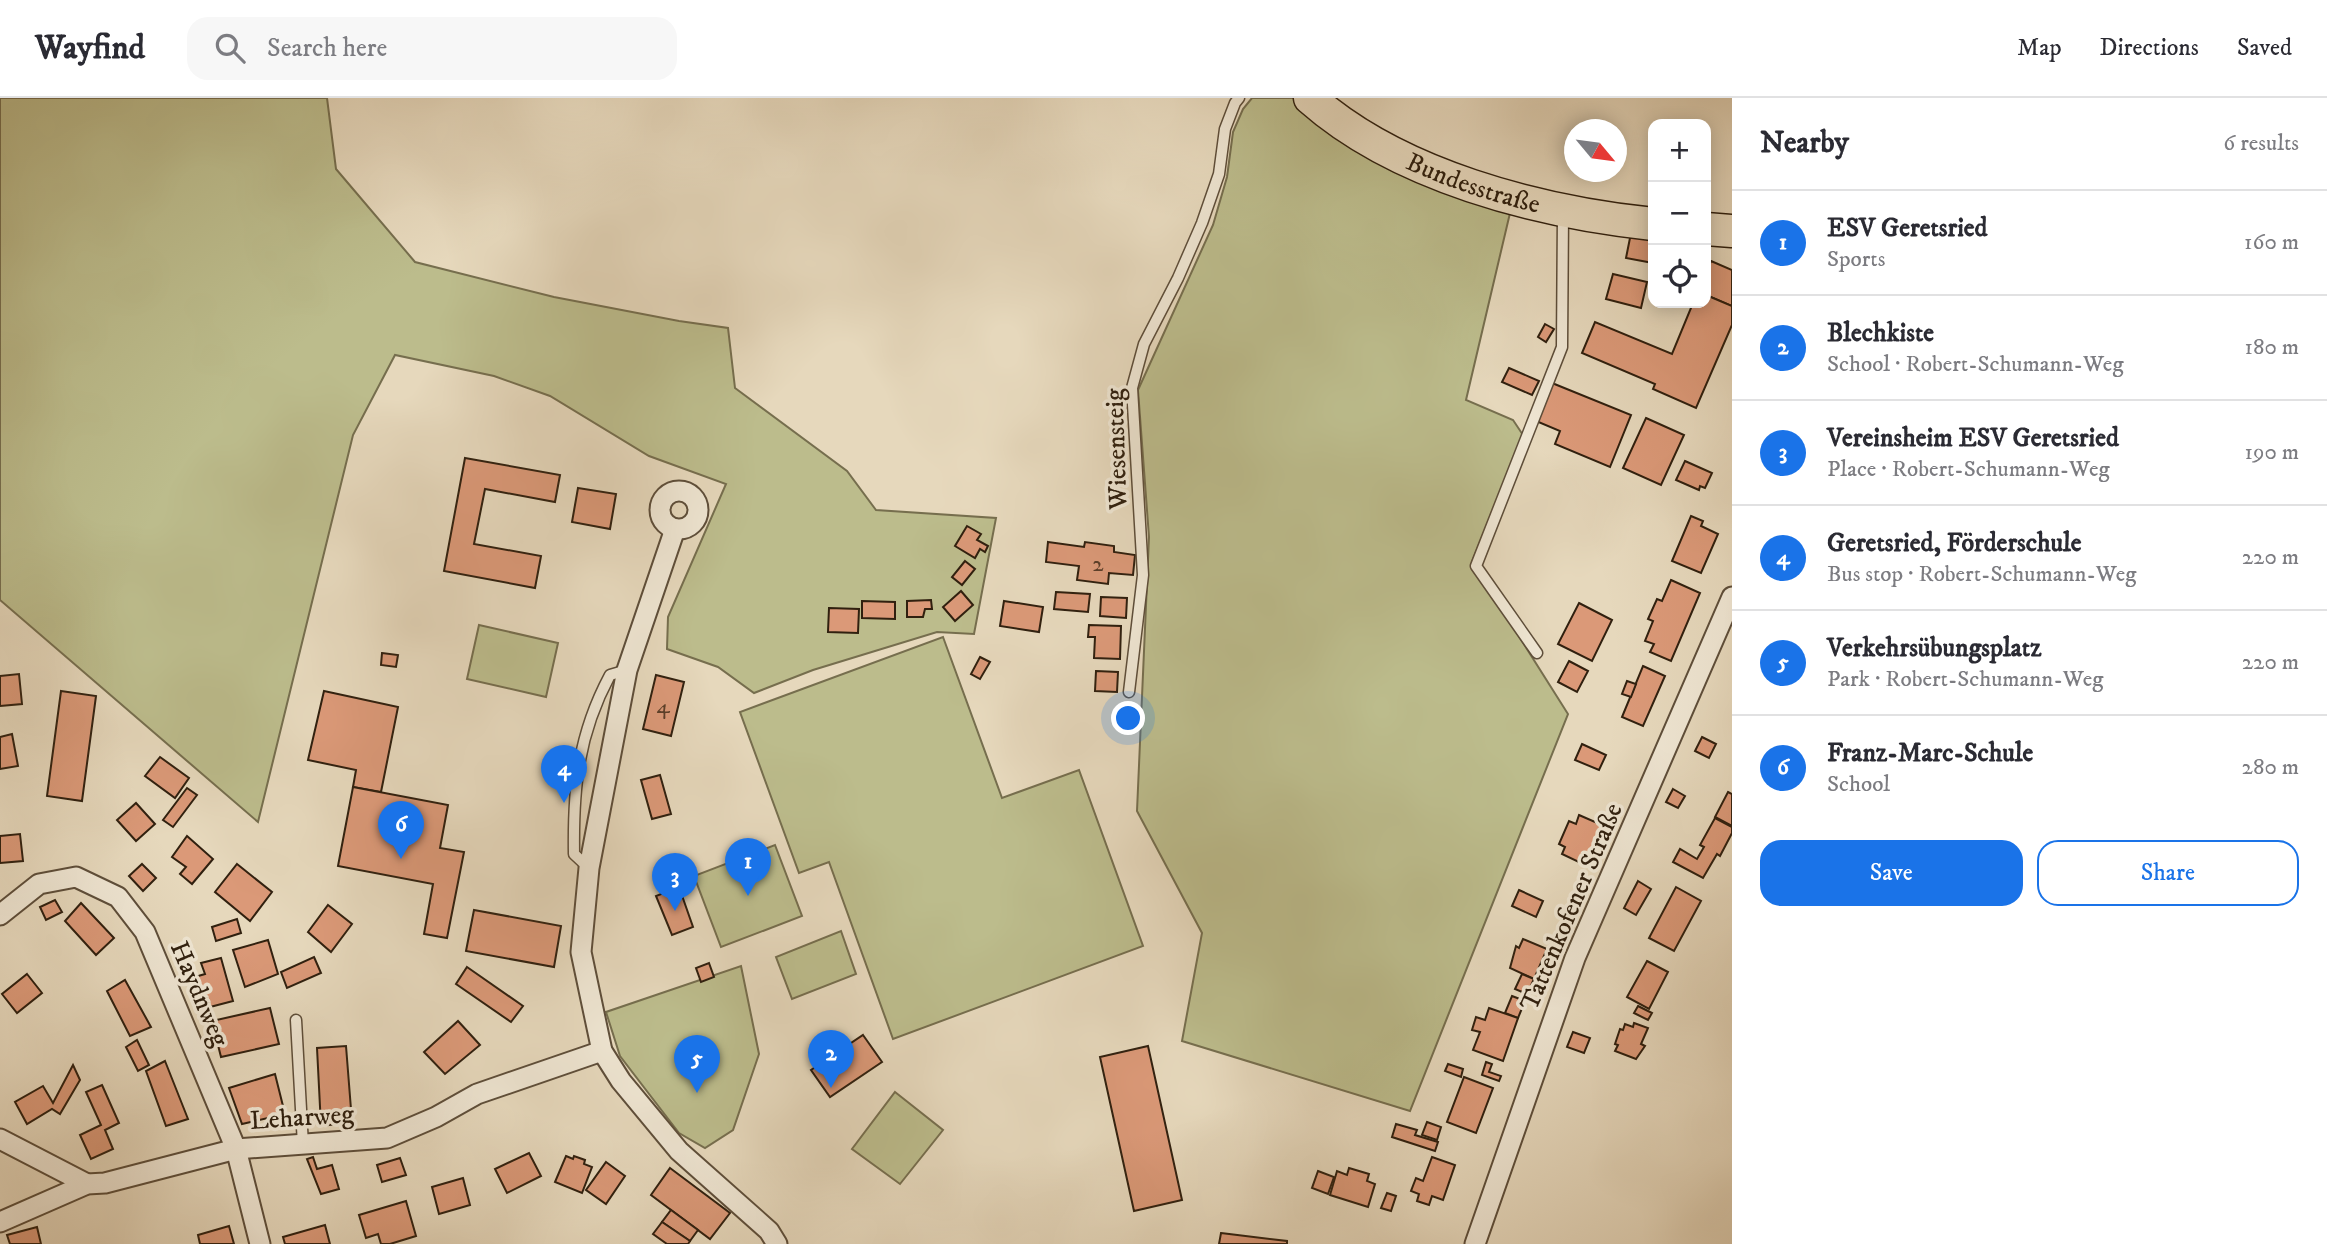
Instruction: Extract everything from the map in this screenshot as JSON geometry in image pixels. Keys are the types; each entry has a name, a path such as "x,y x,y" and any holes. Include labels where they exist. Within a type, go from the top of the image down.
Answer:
{"main road":[{"name":"Bundesstraße","path":"1310,98 1380,146 1466,186 1563,209 1648,223"},
{"path":"1711,229 1732,231"}],"street":[{"path":"675,529 627,670 589,868 581,952 602,1051 621,1081 679,1151 769,1231 777,1244"},
{"name":"Tattenkofener Straße","path":"1475,1244 1575,958 1732,597"},
{"name":"Haydnweg","path":"0,915 39,884 76,877 118,897 145,932 236,1149 260,1244"},
{"name":"Leharweg","path":"0,1222 87,1184 105,1182 236,1149 387,1138 436,1117 477,1094 602,1051"},
{"path":"0,1139 87,1184"}],"lane":[{"name":"Wiesensteig","path":"1129,692 1143,575 1132,388 1144,344 1178,278 1202,223 1219,174 1225,129 1234,103 1239,98"},
{"path":"1537,653 1476,566 1562,347 1563,209"},
{"path":"589,868 574,854 573,803 583,738 595,703 610,675 627,670"},
{"path":"296,1020 303,1144"}],"green space":[{"path":"0,98 327,98 336,169 415,262 554,297 728,328 735,388 847,471 876,510 996,518 974,634 937,632 813,670 754,693 718,667 667,649 668,617 726,484 649,456 550,396 494,376 395,355 353,435 258,822 0,600"},
{"path":"1252,98 1296,98 1510,213 1466,400 1513,420 1523,435 1472,562 1568,714 1410,1111 1182,1041 1202,933 1137,811 1149,537 1138,390 1213,225 1227,177 1233,132 1243,109"},
{"path":"479,625 558,643 546,697 467,679"},
{"path":"943,637 1002,798 1079,770 1143,946 893,1039 829,862 799,873 740,712"},
{"path":"775,845 802,916 721,947 694,876"},
{"path":"841,931 856,974 792,999 776,957"},
{"path":"741,966 759,1054 733,1130 705,1148 679,1133 620,1056 606,1012"},
{"path":"895,1092 943,1130 900,1184 852,1149"}],"building":[{"path":"1631,233 1648,236 1648,262 1626,258"},
{"path":"1711,261 1732,270 1732,306 1711,297"},
{"path":"1613,274 1647,282 1641,308 1606,299"},
{"path":"1711,297 1732,306 1732,325 1696,408 1653,389 1655,384 1582,353 1595,322 1672,354 1691,308 1711,308"},
{"path":"1545,324 1554,329 1546,342 1538,337"},
{"path":"1509,368 1539,381 1532,395 1502,382"},
{"path":"1552,383 1631,415 1610,467 1555,444 1560,431 1536,421"},
{"path":"1646,418 1684,435 1661,485 1623,468"},
{"path":"465,458 560,475 555,502 485,489 474,544 541,556 535,588 444,571"},
{"path":"1685,461 1712,473 1705,488 1700,486 1699,490 1676,480"},
{"path":"578,488 616,494 610,529 572,522"},
{"path":"1691,516 1703,521 1701,526 1718,534 1701,573 1672,561"},
{"path":"967,526 981,534 977,540 988,546 985,552 980,549 975,558 955,546"},
{"path":"1048,542 1084,547 1085,542 1114,546 1114,552 1135,555 1133,575 1109,573 1108,584 1077,580 1079,566 1046,562"},
{"path":"965,561 975,569 962,585 952,577"},
{"path":"1671,580 1700,593 1671,661 1650,652 1654,644 1645,641 1653,621 1648,619 1657,599 1662,601"},
{"path":"961,591 973,605 955,621 943,607"},
{"path":"1056,592 1090,594 1088,612 1054,609"},
{"path":"1101,597 1127,598 1126,618 1100,616"},
{"path":"931,600 932,609 925,609 923,617 907,617 907,601"},
{"path":"862,601 895,602 895,619 862,618"},
{"path":"1004,601 1043,607 1039,632 1000,626"},
{"path":"1579,603 1612,620 1592,661 1558,644"},
{"path":"829,608 859,609 858,633 828,632"},
{"path":"1089,625 1121,626 1120,659 1094,658 1095,637 1088,637"},
{"path":"382,653 398,655 396,667 381,665"},
{"path":"980,657 990,662 980,679 971,674"},
{"path":"1569,661 1588,671 1577,692 1558,682"},
{"path":"1643,666 1665,676 1643,726 1622,717"},
{"path":"1096,671 1118,672 1117,692 1095,691"},
{"path":"19,674 22,704 0,706 0,676"},
{"path":"656,675 684,682 671,736 643,729"},
{"path":"1627,681 1636,684 1631,697 1622,694"},
{"path":"61,691 96,696 82,801 47,796"},
{"path":"324,691 398,707 381,792 353,787 356,770 308,760"},
{"path":"12,734 18,766 0,769 0,737"},
{"path":"1702,737 1716,744 1709,758 1695,751"},
{"path":"1582,744 1606,755 1599,770 1575,760"},
{"path":"160,757 189,778 175,798 145,776"},
{"path":"660,775 671,814 652,819 641,780"},
{"path":"353,787 448,805 440,848 464,852 447,938 424,934 433,884 338,866"},
{"path":"187,788 197,795 173,827 163,820"},
{"path":"1673,789 1685,796 1678,808 1666,802"},
{"path":"1728,792 1732,794 1732,826 1715,817"},
{"path":"136,803 155,824 136,841 117,820"},
{"path":"1579,815 1602,825 1585,865 1562,854 1565,847 1559,844 1569,821 1576,824"},
{"path":"1715,818 1732,827 1732,833 1720,856 1717,854 1703,878 1673,862 1680,849 1697,859 1704,847 1700,845"},
{"path":"20,834 23,861 0,863 0,836"},
{"path":"187,836 213,859 192,884 180,874 186,867 172,857"},
{"path":"142,864 156,878 143,891 129,876"},
{"path":"237,864 272,892 250,921 215,892"},
{"path":"1638,881 1651,889 1636,915 1624,908"},
{"path":"679,887 693,927 672,935 656,896"},
{"path":"1676,887 1701,901 1674,951 1649,938"},
{"path":"1519,890 1543,901 1536,917 1512,906"},
{"path":"55,900 62,912 46,920 40,907"},
{"path":"81,903 114,938 96,955 65,921"},
{"path":"328,905 352,924 331,952 308,932"},
{"path":"474,910 561,926 554,967 466,951"},
{"path":"237,919 241,933 216,941 212,927"},
{"path":"1523,939 1547,949 1534,979 1510,968 1516,946 1519,948"},
{"path":"268,940 278,974 245,987 233,950"},
{"path":"314,957 321,973 287,988 281,972"},
{"path":"221,958 233,1001 210,1007 204,991 192,995 188,979 205,974 201,963"},
{"path":"1647,961 1668,972 1649,1009 1627,997"},
{"path":"709,963 714,977 701,982 696,968"},
{"path":"467,967 523,1006 511,1022 456,984"},
{"path":"27,974 42,993 17,1013 2,994"},
{"path":"1522,974 1534,979 1527,994 1515,989"},
{"path":"125,980 151,1027 130,1036 107,991"},
{"path":"1512,996 1525,1001 1518,1018 1505,1013"},
{"path":"1638,1006 1652,1013 1648,1020 1634,1013"},
{"path":"270,1008 279,1044 221,1057 212,1021"},
{"path":"1489,1008 1518,1018 1503,1061 1473,1050 1480,1032 1472,1030 1476,1017 1485,1020"},
{"path":"458,1021 480,1045 445,1074 424,1052"},
{"path":"1634,1023 1648,1028 1641,1044 1645,1046 1636,1059 1615,1051 1620,1029 1623,1030 1625,1024 1633,1027"},
{"path":"1573,1032 1590,1038 1584,1053 1567,1047"},
{"path":"863,1035 882,1062 830,1097 811,1070"},
{"path":"137,1040 149,1065 138,1071 126,1047"},
{"path":"346,1046 352,1122 321,1126 317,1048"},
{"path":"1148,1046 1182,1200 1134,1211 1100,1057"},
{"path":"165,1061 188,1119 166,1126 146,1071"},
{"path":"1486,1062 1492,1064 1489,1072 1501,1076 1499,1081 1482,1075"},
{"path":"1448,1064 1463,1069 1461,1077 1445,1071"},
{"path":"73,1065 80,1080 60,1114 52,1109 27,1124 15,1102 43,1086 53,1103"},
{"path":"275,1074 285,1114 242,1124 229,1088"},
{"path":"1464,1077 1493,1088 1476,1133 1447,1122"},
{"path":"102,1085 119,1123 105,1130 113,1149 91,1159 80,1135 101,1125 86,1092"},
{"path":"1427,1122 1441,1127 1437,1140 1422,1135"},
{"path":"1396,1124 1417,1130 1415,1135 1438,1142 1435,1151 1392,1137"},
{"path":"529,1153 541,1176 507,1193 495,1169"},
{"path":"566,1156 585,1160 584,1164 592,1167 582,1193 555,1182"},
{"path":"313,1157 317,1169 332,1165 339,1189 321,1194 307,1159"},
{"path":"1432,1157 1455,1165 1443,1200 1432,1196 1429,1205 1417,1201 1419,1194 1411,1191 1416,1178 1423,1181"},
{"path":"400,1158 406,1175 382,1182 377,1165"},
{"path":"606,1162 625,1176 606,1204 586,1190"},
{"path":"670,1168 730,1213 710,1239 651,1195"},
{"path":"1349,1168 1369,1174 1367,1181 1375,1184 1368,1207 1330,1195 1337,1171 1347,1175"},
{"path":"1318,1171 1334,1177 1328,1194 1312,1188"},
{"path":"463,1178 470,1205 439,1214 432,1187"},
{"path":"1387,1193 1396,1196 1391,1211 1381,1208"},
{"path":"406,1201 416,1236 390,1244 381,1244 378,1234 366,1238 359,1215"},
{"path":"671,1210 698,1230 690,1241 662,1222"},
{"path":"662,1222 690,1241 688,1244 667,1244 653,1234"},
{"path":"325,1225 330,1244 285,1244 283,1237"},
{"path":"229,1226 234,1244 200,1244 198,1235"},
{"path":"37,1227 41,1244 10,1244 7,1235"},
{"path":"1221,1233 1287,1241 1287,1244 1219,1244"}],"place":[{"name":"Geretsried, Förderschule","path":"564,803"},
{"name":"Franz-Marc-Schule","path":"401,859"},
{"name":"ESV Geretsried","path":"748,896"},
{"name":"Vereinsheim ESV Geretsried","path":"675,911"},
{"name":"Blechkiste","path":"831,1088"},
{"name":"Verkehrsübungsplatz","path":"697,1093"}]}
